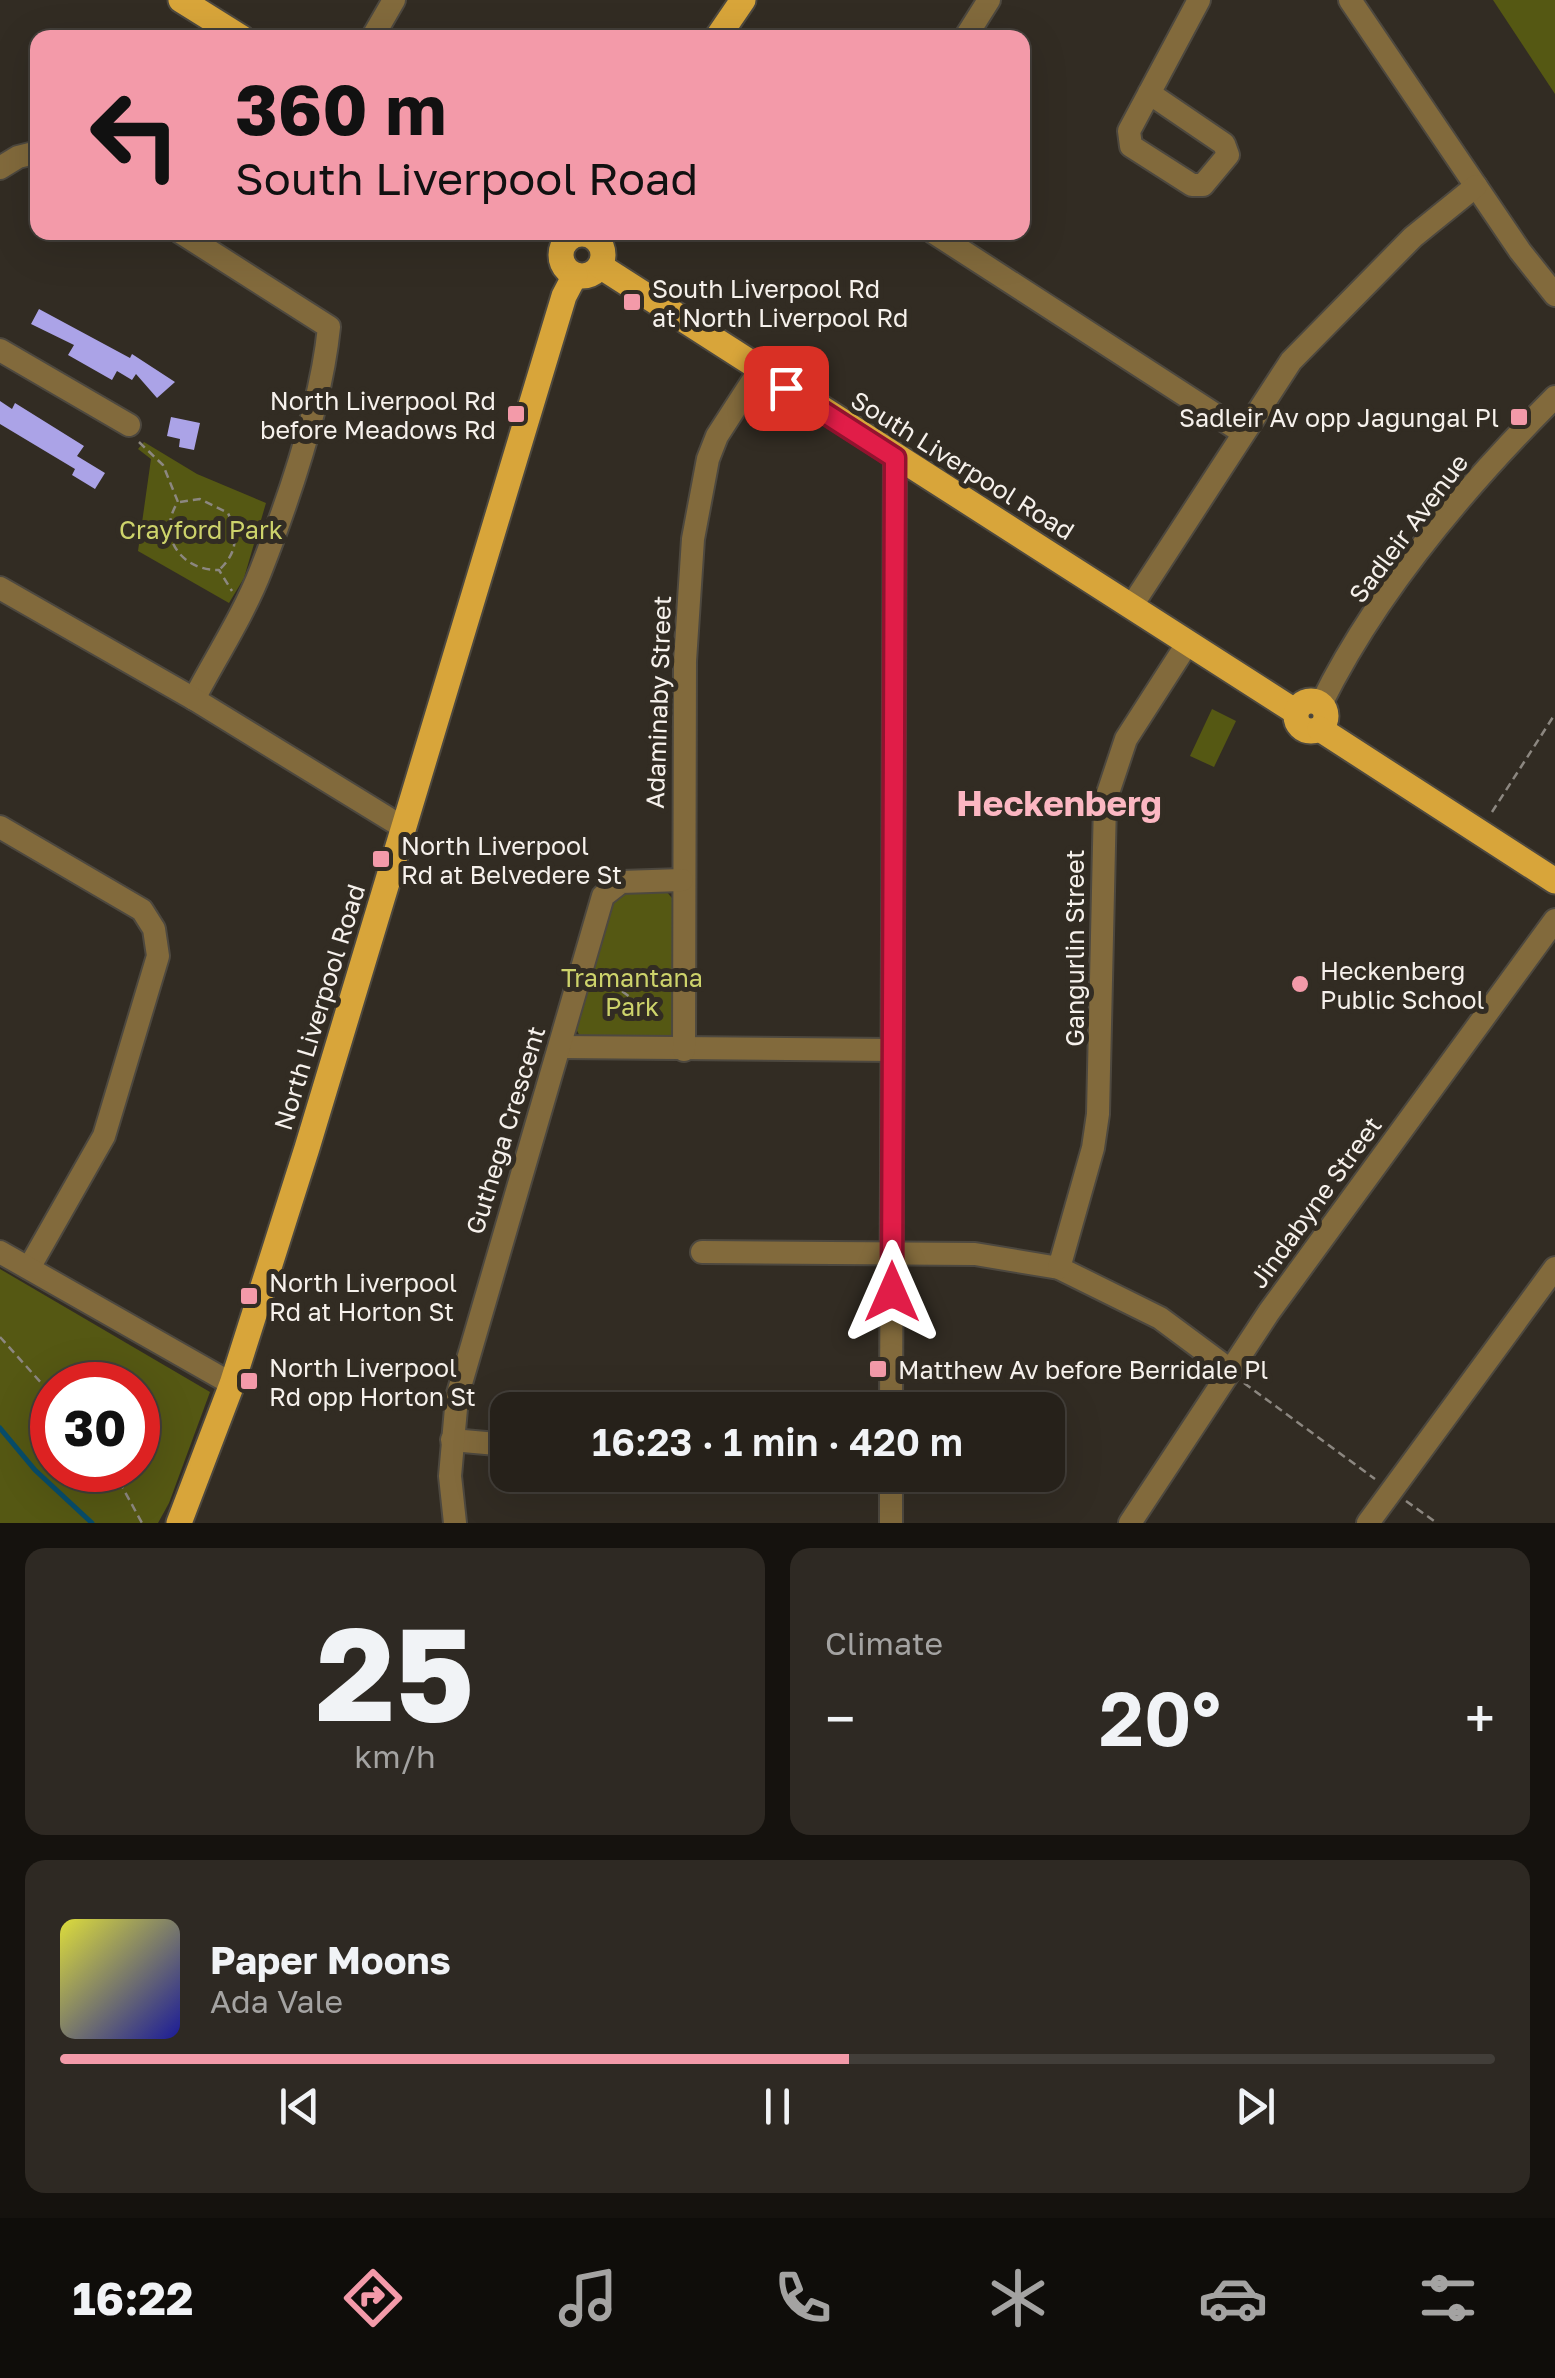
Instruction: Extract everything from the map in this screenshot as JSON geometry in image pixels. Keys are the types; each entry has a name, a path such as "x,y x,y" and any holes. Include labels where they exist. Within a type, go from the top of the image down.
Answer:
{"main road":[{"path":"181,0 229,30"},
{"path":"722,30 743,0"},
{"path":"554,240 562,261 575,275 589,275 600,266 601,247 595,240"},
{"name":"South Liverpool Road","path":"600,266 1187,644 1312,715 1555,881"},
{"name":"North Liverpool Road","path":"179,1523 232,1384 564,296 575,275"}],"street":[{"path":"377,30 394,0"},
{"path":"969,30 989,0"},
{"path":"1149,93 1199,0"},
{"path":"1350,0 1555,295"},
{"path":"0,168 30,154"},
{"path":"1131,607 1291,361 1414,237 1476,186"},
{"path":"192,240 328,327 325,365 310,420 261,572 194,699"},
{"path":"945,240 1242,432"},
{"path":"0,350 129,425"},
{"name":"Adaminaby Street","path":"684,1041 686,611 693,539 712,448 759,371"},
{"name":"Sadleir Avenue","path":"1312,715 1434,533 1477,480 1555,397"},
{"path":"892,1392 895,458"},
{"path":"0,588 194,699 404,828"},
{"name":"Gangurlin Street","path":"1059,1268 1097,1132 1105,802 1126,739 1187,644"},
{"path":"0,827 142,910 154,929 158,956 104,1136 29,1268"},
{"name":"Guthega Crescent","path":"456,1523 450,1476 452,1440 466,1357 603,896 621,882 682,880"},
{"name":"Jindabyne Street","path":"1130,1523 1555,920"},
{"path":"560,1047 684,1041 892,1050"},
{"path":"0,1252 232,1384"},
{"path":"702,1252 975,1254 1059,1268 1160,1318 1236,1376"},
{"path":"1368,1523 1555,1268"},
{"path":"452,1440 490,1443"},
{"path":"891,1492 891,1523"}],"path":[{"path":"129,425 142,446 163,466 178,502"},
{"path":"178,502 200,500 228,513 236,539 232,556 219,570"},
{"path":"178,502 170,514 168,532 174,548 192,564 219,570"},
{"path":"219,570 226,587 246,602"},
{"path":"1492,812 1555,714"},
{"path":"584,964 684,1041"},
{"path":"0,1337 30,1370"},
{"path":"1236,1376 1437,1523"},
{"path":"125,1492 142,1523"}],"green space":[{"path":"1493,0 1555,0 1555,94"},
{"name":"Crayford Park","path":"144,442 197,474 266,503 244,578 229,603 138,551 151,459 138,449"},
{"path":"1212,709 1236,721 1214,767 1190,756"},
{"name":"Tramantana Park","path":"623,891 666,891 677,904 677,1028 672,1037 582,1040 575,1027 613,901"},
{"path":"0,1269 159,1362 30,1362 30,1492 160,1492 160,1363 210,1392 158,1523 0,1523"}],"building":[{"path":"39,309 130,358 132,354 175,382 157,398 136,374 132,380 117,371 112,380 68,355 74,345 31,324"},
{"path":"0,401 12,409 15,403 84,446 77,456 105,473 95,489 72,475 75,469 0,424"},
{"path":"171,417 200,423 194,450 179,447 180,439 167,436"}],"waterway":[{"path":"0,1428 35,1470 92,1523"}],"place":[{"name":"South Liverpool Rd at North Liverpool Rd","path":"632,302"},
{"name":"North Liverpool Rd before Meadows Rd","path":"516,414"},
{"name":"Sadleir Av opp Jagungal Pl","path":"1519,417"},
{"name":"North Liverpool Rd at Belvedere St","path":"381,859"},
{"name":"Heckenberg Public School","path":"1300,984"},
{"name":"North Liverpool Rd at Horton St","path":"249,1296"},
{"name":"Matthew Av before Berridale Pl","path":"878,1369"},
{"name":"North Liverpool Rd opp Horton St","path":"249,1381"}],"district":[{"name":"Heckenberg","path":"1059,803"}],"route":[{"path":"786,388 895,458 892,1292"}]}
